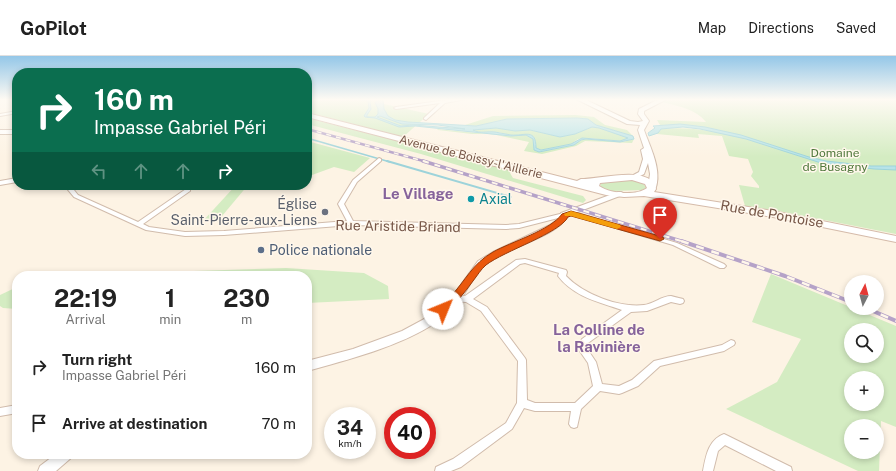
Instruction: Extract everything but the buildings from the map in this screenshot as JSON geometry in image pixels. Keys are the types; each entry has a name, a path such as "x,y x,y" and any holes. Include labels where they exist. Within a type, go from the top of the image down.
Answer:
{"main road":[{"name":"Avenue de Boissy-l'Aillerie","path":"320,118 479,160 598,186"},
{"name":"Rue de Pontoise","path":"598,186 632,178 678,198"},
{"path":"643,193 650,191 651,185"},
{"name":"Rue de Pontoise","path":"598,186 610,194 643,193 678,198 780,215 896,239"},
{"name":"Rue de Pontoise","path":"866,233 896,243"}],"street":[{"path":"631,118 639,131 646,159 642,173 632,178"},
{"path":"633,118 644,121 639,131"},
{"path":"0,132 12,132"},
{"path":"642,140 652,160 651,185"},
{"path":"351,223 341,204 355,181 379,160"},
{"path":"0,183 12,181"},
{"path":"596,204 600,198 598,186"},
{"name":"Rue Aristide Briand","path":"71,190 76,196 148,229 185,234 224,233 351,223 422,226 519,226 568,214 621,194"},
{"path":"139,224 188,190"},
{"path":"312,365 355,352 406,334 432,320 455,298 481,264 496,254 553,227 568,214 675,244 722,266"},
{"path":"467,299 518,262 525,261 563,272 562,276 569,285 579,292 629,309 646,308 670,299 680,301"},
{"path":"440,471 457,463 509,426 522,403 522,360 484,308 467,299 455,298"},
{"path":"598,387 592,362 581,347 585,341 629,309"},
{"path":"598,387 619,390 634,383 657,363 724,348 731,343"},
{"path":"574,424 576,407 598,387"},
{"path":"522,403 535,407 576,407"},
{"path":"0,412 12,410"},
{"path":"708,471 713,449 724,439 787,471"},
{"path":"45,471 60,459"}],"green space":[{"path":"331,118 424,118 403,137"},
{"path":"486,118 555,118 507,119 476,126 465,125"},
{"path":"584,118 596,118 605,125 627,130 633,136 596,125"},
{"name":"Domaine de Busagny","path":"702,118 896,118 896,234 745,206 739,185 759,188 759,186 751,176 753,172 748,159 729,156 722,136 698,134 699,138 657,134 661,129 676,128 698,129 721,133 720,130 689,125 660,125 657,120 706,122"},
{"path":"312,119 512,170 510,173 513,178 583,196 586,200 583,203 421,154 312,125"},
{"path":"592,127 629,138 620,141 588,138 578,139 571,144 541,150 536,148 534,138 528,134 511,135 497,132 478,132 472,130 496,128 515,131 530,130 560,137 575,134"},
{"path":"437,129 488,134 472,134"},
{"path":"495,135 526,135 533,139 534,150 539,152 574,145 581,140 586,139 623,142 634,139 632,143 585,141 576,146 542,154 524,151 529,142"},
{"path":"312,142 370,158 354,172 334,167 312,175"},
{"path":"622,180 640,182 646,188 642,190 612,191 600,187 601,183 605,181"},
{"path":"231,190 244,190 217,222 203,221"},
{"path":"286,268 364,273 388,286 389,299 312,303 312,271 192,271"},
{"path":"771,274 844,304 844,315 870,315 896,326 896,427 884,422 884,419 844,419 844,459 879,459 879,471 858,471 726,409 777,382 801,339 752,322"},
{"path":"12,289 12,309 3,308 0,306 0,295"}],"water":[{"path":"376,118 381,118 401,126 413,125 465,129 438,125 402,124 387,118 408,122 476,126 507,119 581,118 588,119 596,125 633,136 634,139 620,142 586,139 581,140 574,145 539,152 534,150 533,139 526,135 511,136 415,126 399,127","holes":["592,127 628,138 620,141 582,138 571,144 541,150 536,148 536,142 532,135 529,134 511,135 495,132 478,132 473,130 496,128 515,131 530,130 560,137 575,134"]},
{"path":"680,124 705,127 741,135 826,161 871,166 896,166 896,170 821,163 746,139 700,129 683,127 661,129 658,133 649,136 648,133 655,128 653,126"}],"waterway":[{"path":"312,139 390,162"},
{"path":"387,161 511,197"}],"railway":[{"path":"312,130 427,162"},
{"path":"423,161 684,242"},
{"path":"684,242 785,276 844,299"},
{"path":"882,315 896,321"}],"slow traffic":[{"path":"568,214 571,213 617,227"}],"place":[{"name":"Axial","path":"471,199"},
{"name":"Église Saint-Pierre-aux-Liens","path":"325,212"},
{"name":"Police nationale","path":"261,250"}],"district":[{"name":"Le Village","path":"418,194"},
{"name":"La Colline de la Ravinière","path":"599,338"}],"route":[{"path":"443,309 455,298 481,264 496,254 553,227 558,224 564,216 571,213 660,239"}]}
